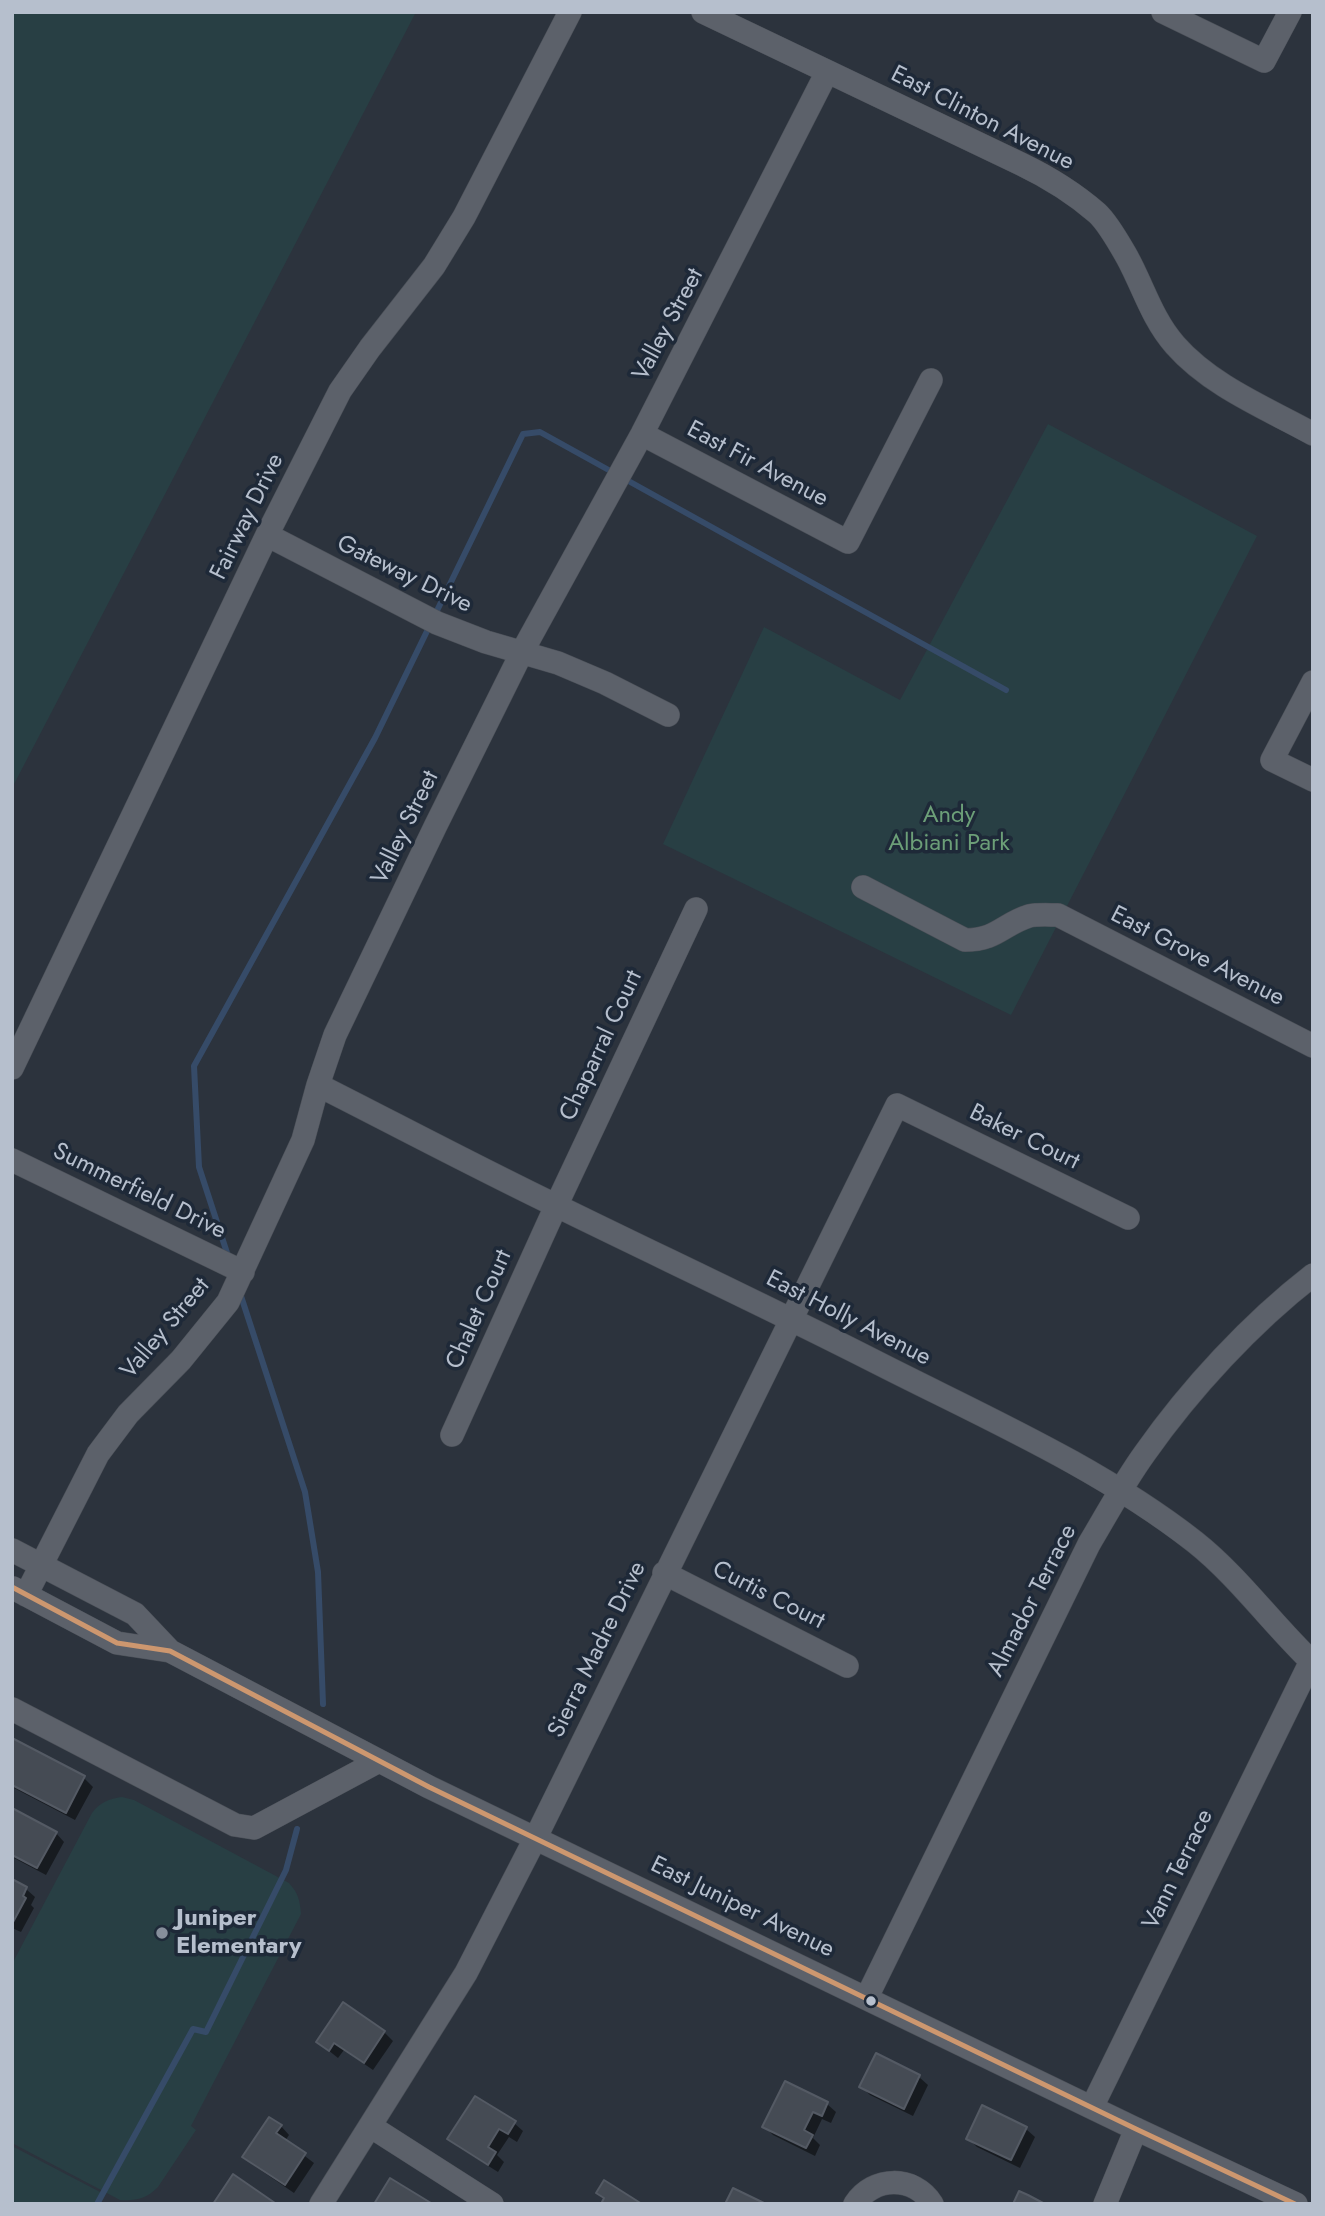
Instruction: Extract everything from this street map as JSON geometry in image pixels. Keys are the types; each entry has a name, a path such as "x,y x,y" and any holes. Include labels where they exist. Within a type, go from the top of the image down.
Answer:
{"street":[{"name":"Fairway Drive","path":"12,1068 267,535 340,391 434,266 464,217 570,12"},
{"name":"East Clinton Avenue","path":"703,12 1037,172 1064,188 1099,214 1128,258 1160,324 1190,360 1244,398 1313,434"},
{"path":"1163,12 1264,61 1290,12"},
{"name":"Valley Street","path":"19,1591 41,1565 98,1454 128,1414 181,1360 228,1302 303,1140 335,1035 522,652 642,434 827,72"},
{"name":"East Fir Avenue","path":"642,434 848,542 931,380"},
{"name":"Gateway Drive","path":"267,535 437,623 605,682 668,715"},
{"path":"1313,682 1272,760 1313,780"},
{"name":"East Grove Avenue","path":"863,887 965,940 981,940 1030,916 1058,915 1313,1046"},
{"name":"Chaparral Court","path":"556,1206 696,909"},
{"name":"East Holly Avenue","path":"318,1085 1085,1469 1166,1521 1206,1552 1238,1583 1279,1630 1312,1660"},
{"name":"Baker Court","path":"897,1105 1128,1218"},
{"name":"Sierra Madre Drive","path":"321,2204 466,1973 536,1837 897,1105"},
{"name":"Summerfield Drive","path":"12,1160 243,1272"},
{"name":"Chalet Court","path":"452,1436 556,1206"},
{"name":"Almador Terrace","path":"867,1997 1089,1545 1120,1491 1152,1444 1205,1378 1255,1326 1313,1275"},
{"name":"East Juniper Avenue","path":"12,1550 135,1614 170,1651"},
{"name":"Curtis Court","path":"664,1573 847,1666"},
{"name":"East Juniper Avenue","path":"19,1591 117,1643 170,1651 379,1760 1136,2129 1296,2204"},
{"name":"Vann Terrace","path":"1092,2107 1312,1660"},
{"path":"12,1709 235,1825 254,1828 379,1760"},
{"path":"370,2126 492,2204"},
{"path":"1105,2204 1136,2129"},
{"path":"855,2204 860,2196 872,2187 888,2182 904,2183 919,2189 932,2204"}],"green space":[{"path":"12,12 416,12 12,788"},
{"name":"Andy Albiani Park","path":"1048,424 1257,536 1011,1015 663,844 764,627 900,700"},
{"path":"122,1797 134,1800 289,1883 298,1897 301,1914 191,2126 196,2130 154,2191 145,2197 126,2200 120,2200 12,2143 12,1964 92,1813 105,1802"},
{"path":"12,2146 102,2193 95,2204 12,2204"}],"building":[{"path":"12,1738 85,1776 66,1813 12,1785"},
{"path":"12,1808 57,1832 37,1868 12,1855"},
{"path":"12,1879 27,1887 23,1896 26,1898 12,1924"},
{"path":"343,2002 385,2031 364,2063 334,2043 329,2051 316,2042"},
{"path":"876,2053 920,2075 904,2109 859,2087"},
{"path":"785,2081 828,2102 822,2116 813,2112 804,2130 813,2135 806,2148 762,2127"},
{"path":"475,2096 516,2121 508,2134 499,2129 488,2147 496,2152 488,2165 447,2139"},
{"path":"982,2105 1027,2127 1011,2160 966,2139"},
{"path":"269,2117 282,2125 276,2133 306,2153 285,2185 242,2157"},
{"path":"233,2174 275,2203 213,2204"},
{"path":"390,2178 431,2203 431,2204 374,2204"},
{"path":"604,2180 642,2204 601,2204 604,2198 596,2193"},
{"path":"733,2188 766,2204 725,2204"},
{"path":"1019,2191 1028,2195 1045,2204 1013,2204"}],"waterway":[{"path":"229,1259 199,1167 194,1066 375,738 523,434 540,432 1006,690"},
{"path":"240,1293 305,1492 318,1572 323,1704"},
{"path":"97,2204 193,2029 206,2032 286,1870 297,1829"}],"transit line":[{"path":"12,1587 117,1643 170,1651 429,1787 1295,2204"}],"place":[{"name":"Juniper Elementary","path":"162,1933"}]}
